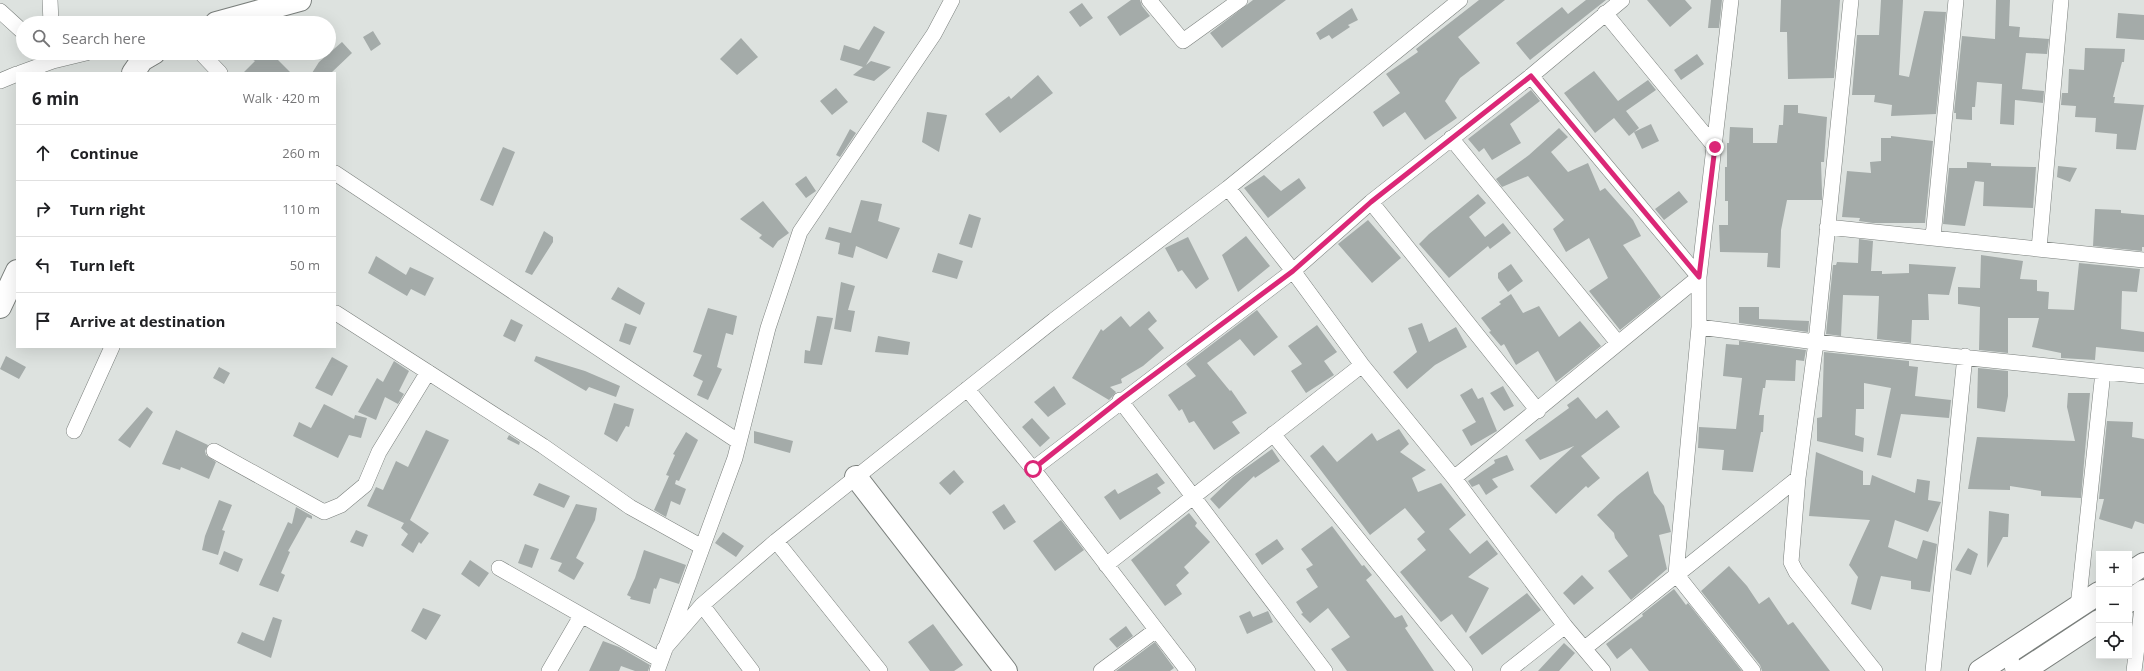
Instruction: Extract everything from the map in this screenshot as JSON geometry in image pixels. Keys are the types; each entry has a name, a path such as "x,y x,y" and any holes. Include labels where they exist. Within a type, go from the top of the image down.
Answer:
{"street":[{"path":"50,0 51,16"},
{"path":"242,16 300,0"},
{"path":"660,660 739,442 768,328 800,232 934,34 952,0"},
{"path":"1149,0 1184,41 1240,0"},
{"path":"660,660 702,605 776,541 1128,262 1228,188 1460,0"},
{"path":"1033,469 1120,400 1293,271 1371,202 1531,76 1622,0"},
{"path":"1731,0 1699,277 1699,327 1676,574 1753,671"},
{"path":"1851,0 1816,342 1798,478 1791,562 1796,572 1875,671"},
{"path":"1933,237 1956,0"},
{"path":"2039,250 2061,0"},
{"path":"0,10 16,25"},
{"path":"1605,13 1715,147"},
{"path":"22,72 43,60"},
{"path":"133,72 142,60"},
{"path":"208,60 219,72"},
{"path":"0,81 16,74"},
{"path":"1531,76 1699,277"},
{"path":"1451,138 1618,343"},
{"path":"336,174 739,442"},
{"path":"1228,188 1293,271 1362,365 1454,478 1565,626 1604,671"},
{"path":"1371,202 1538,411"},
{"path":"1827,227 2144,260"},
{"path":"0,307 16,273"},
{"path":"1454,478 1538,411 1699,277"},
{"path":"336,314 543,446 630,507 702,547"},
{"path":"1699,327 1816,342 1965,356 2144,376"},
{"path":"74,431 112,348"},
{"path":"1933,671 1965,356"},
{"path":"1106,565 1362,365"},
{"path":"214,451 324,512 341,505 364,485 378,452 428,372"},
{"path":"2078,607 2103,372"},
{"path":"967,389 1033,469 1188,671"},
{"path":"1120,400 1325,671"},
{"path":"1273,434 1465,671"},
{"path":"856,477 1006,671"},
{"path":"1585,648 1798,478"},
{"path":"776,541 880,671"},
{"path":"2132,572 2144,564"},
{"path":"499,568 660,660"},
{"path":"2132,599 2144,592"},
{"path":"2134,671 2144,592"},
{"path":"1980,671 2012,661 2078,607 2096,595"},
{"path":"702,605 752,671"},
{"path":"549,671 581,616"},
{"path":"2023,671 2096,623"},
{"path":"1508,671 1565,626"},
{"path":"1101,671 1156,630"}],"building":[{"path":"1131,0 1140,0 1142,6 1150,16 1120,36 1107,17"},
{"path":"1253,0 1286,0 1222,48 1210,33"},
{"path":"1479,0 1505,0 1458,37 1480,63 1460,78 1445,101 1457,118 1425,140 1405,112 1383,127 1373,112 1400,93 1386,74 1418,52 1416,49"},
{"path":"1586,0 1606,0 1530,60 1516,43 1562,7 1568,14"},
{"path":"1647,0 1685,0 1692,8 1670,27"},
{"path":"1711,0 1722,0 1719,28 1708,28"},
{"path":"1781,0 1840,0 1834,78 1788,79 1787,32 1780,32"},
{"path":"1881,0 1903,0 1899,75 1909,77 1924,11 1946,12 1936,114 1891,116 1892,105 1874,102 1875,95 1852,95 1857,35 1879,35"},
{"path":"1996,0 2010,0 2009,26 2020,27 2019,37 2049,39 2047,54 2026,53 2022,89 2044,91 2043,103 2015,100 2014,125 2000,124 2002,84 1977,82 1975,107 1972,107 1972,120 1956,119 1956,113 1954,113 1962,36 1995,39"},
{"path":"1082,3 1093,18 1080,27 1069,12"},
{"path":"1352,8 1358,20 1348,25 1350,27 1332,39 1329,35 1320,40 1316,33"},
{"path":"2118,13 2144,15 2144,40 2116,38"},
{"path":"874,26 885,32 866,65 871,61 891,67 874,81 853,75 863,67 840,60 844,45 859,50"},
{"path":"373,31 381,44 371,51 363,37"},
{"path":"741,38 758,57 737,75 720,59"},
{"path":"342,42 352,53 332,72 313,72 321,60 336,60 336,47"},
{"path":"2085,48 2125,49 2124,62 2122,62 2113,97 2115,97 2114,103 2144,105 2136,150 2116,149 2117,134 2095,132 2096,118 2075,117 2076,106 2061,105 2062,93 2068,93 2069,69 2084,70"},
{"path":"1697,54 1704,64 1681,80 1674,70"},
{"path":"253,60 278,60 290,72 244,72 255,61"},
{"path":"1594,71 1618,101 1648,80 1656,90 1626,111 1639,128 1629,136 1614,118 1595,133 1564,93"},
{"path":"1038,75 1053,93 1000,133 985,114 1009,96 1011,99"},
{"path":"836,88 848,102 832,115 820,101"},
{"path":"1531,90 1540,101 1510,124 1521,143 1492,160 1484,148 1479,152 1468,139"},
{"path":"1784,105 1798,105 1798,113 1827,117 1824,162 1821,162 1822,200 1787,200 1781,230 1780,268 1767,267 1768,253 1720,252 1719,225 1728,225 1728,201 1725,201 1725,167 1727,167 1727,143 1729,143 1730,127 1753,128 1753,143 1777,143 1779,125 1783,125"},
{"path":"927,112 947,115 939,152 922,142"},
{"path":"1651,124 1659,141 1642,149 1634,132"},
{"path":"1559,128 1568,137 1551,152 1568,172 1588,163 1600,191 1605,188 1633,220 1641,236 1623,245 1661,297 1620,330 1589,291 1608,278 1589,238 1566,252 1553,229 1564,220 1528,176 1502,187 1496,179 1529,155"},
{"path":"850,129 856,133 840,157 836,155"},
{"path":"1891,136 1933,141 1925,223 1873,223 1859,221 1860,218 1842,217 1847,171 1871,173 1870,162 1881,161 1881,138 1891,138"},
{"path":"503,147 515,152 493,206 480,200"},
{"path":"1967,162 1991,163 1991,166 2036,167 2033,208 1983,206 1984,182 1975,181 1965,226 1943,224 1949,168 1967,168"},
{"path":"2058,166 2077,168 2070,182 2057,177"},
{"path":"1264,175 1281,191 1299,178 1306,188 1268,218 1244,188"},
{"path":"806,176 816,191 806,198 795,184"},
{"path":"1679,191 1688,202 1664,220 1655,209"},
{"path":"1478,194 1486,203 1469,217 1485,237 1503,223 1511,233 1490,249 1488,246 1449,278 1419,244"},
{"path":"861,200 882,204 878,221 900,228 887,259 856,246 853,258 838,254 840,243 825,239 829,227 851,233"},
{"path":"763,201 789,233 778,241 773,248 759,238 762,235 740,219"},
{"path":"2095,209 2121,210 2121,213 2144,215 2144,247 2142,247 2142,251 2093,246"},
{"path":"969,214 981,218 972,248 959,244"},
{"path":"1368,220 1401,258 1372,283 1338,244"},
{"path":"544,231 553,237 553,242 532,275 525,272"},
{"path":"1246,236 1270,266 1238,292 1222,255"},
{"path":"1188,237 1209,279 1196,289 1182,270 1178,272 1165,248"},
{"path":"1859,239 1873,241 1871,271 1882,271 1882,274 1909,273 1909,264 1956,267 1949,295 1928,294 1929,320 1912,320 1911,343 1877,339 1879,296 1843,295 1841,336 1826,334 1833,265 1836,265 1837,262 1858,263"},
{"path":"938,253 963,261 957,279 932,272"},
{"path":"1981,255 2023,261 2020,279 2037,280 2037,291 2049,292 2048,309 2074,310 2079,263 2140,269 2137,292 2122,291 2121,329 2144,332 2144,352 2096,347 2095,360 2061,358 2061,353 2032,347 2039,318 2008,318 2008,353 1979,350 1980,307 1958,304 1958,287 1980,288"},
{"path":"376,256 406,275 410,267 434,278 425,296 411,289 407,296 368,273"},
{"path":"1511,264 1523,281 1508,292 1498,278 1498,273"},
{"path":"841,282 855,286 848,310 855,311 851,332 834,329"},
{"path":"618,287 645,303 640,315 611,299"},
{"path":"1511,294 1523,313 1539,306 1559,337 1580,321 1601,346 1556,382 1538,351 1516,365 1504,344 1501,346 1489,332 1491,331 1481,318 1501,304 1499,302"},
{"path":"1739,307 1759,307 1759,319 1809,321 1808,332 1739,323"},
{"path":"708,308 737,316 733,335 726,333 717,367 722,369 708,400 697,395 703,381 693,376 702,355 693,352"},
{"path":"1257,310 1278,337 1254,356 1240,339 1207,363 1230,391 1231,390 1247,413 1232,422 1240,433 1214,450 1194,421 1189,423 1182,409 1179,411 1168,395 1196,376 1186,364"},
{"path":"1149,311 1157,321 1148,329 1164,348 1143,366 1121,379 1122,383 1110,387 1116,392 1109,400 1072,378 1101,329 1103,331 1121,316 1130,327"},
{"path":"817,316 833,318 822,365 804,363 805,350 810,351"},
{"path":"511,319 523,325 515,342 503,336"},
{"path":"625,323 637,327 630,345 619,341"},
{"path":"1422,323 1429,342 1456,327 1467,347 1435,365 1407,389 1393,372 1417,352 1408,328"},
{"path":"1317,325 1337,352 1324,361 1334,375 1306,393 1291,371 1302,364 1288,346"},
{"path":"878,336 910,342 908,355 875,352"},
{"path":"1739,341 1806,350 1804,361 1796,360 1795,381 1766,380 1765,388 1763,388 1759,415 1764,415 1763,432 1761,432 1753,472 1722,470 1724,450 1698,448 1699,427 1736,429 1742,378 1723,376 1726,344 1739,345"},
{"path":"1824,352 1909,361 1909,366 1918,367 1915,396 1951,400 1949,418 1901,414 1891,458 1877,455 1891,388 1864,383 1864,409 1856,409 1855,435 1864,438 1863,452 1817,441 1817,418 1822,417"},
{"path":"6,356 26,367 19,379 0,369"},
{"path":"536,356 585,371 620,386 616,397 589,387 586,391 534,361"},
{"path":"332,357 348,366 332,396 315,388"},
{"path":"394,361 409,371 399,391 404,394 398,404 385,397 376,420 358,412 377,378 383,382"},
{"path":"219,367 230,373 224,384 213,378"},
{"path":"1978,368 2008,371 2008,396 2005,412 1977,408"},
{"path":"1054,386 1066,404 1048,417 1034,402"},
{"path":"1503,386 1514,406 1504,411 1490,393"},
{"path":"1472,388 1478,399 1483,397 1497,431 1471,446 1462,430 1476,422 1460,395"},
{"path":"2068,393 2090,393 2081,498 2041,496 2041,491 2010,486 2010,490 1968,489 1977,437 2075,441 2067,407"},
{"path":"1578,397 1596,419 1607,410 1620,427 1581,456 1600,478 1588,488 1586,486 1556,514 1530,486 1574,446 1540,460 1525,440 1569,408 1567,405"},
{"path":"614,403 634,409 629,427 626,426 617,442 604,434"},
{"path":"324,404 354,419 355,415 367,418 361,438 349,435 338,458 293,436 299,422 311,428"},
{"path":"147,407 153,412 130,448 118,440"},
{"path":"1032,418 1050,438 1040,447 1022,427"},
{"path":"2107,421 2133,422 2132,437 2144,439 2144,524 2135,521 2132,529 2099,519 2104,499 2099,499"},
{"path":"1399,429 1409,444 1400,452 1426,470 1412,478 1418,492 1441,483 1466,515 1449,529 1470,554 1487,540 1498,554 1468,577 1489,588 1466,633 1452,614 1441,622 1400,572 1426,550 1417,539 1425,532 1405,508 1370,535 1310,456 1323,445 1337,462 1372,433 1377,441"},
{"path":"176,430 208,445 205,451 206,455 216,462 209,479 181,467 180,470 162,464"},
{"path":"426,430 449,440 410,520 429,533 421,544 419,542 413,553 401,545 408,534 401,528 404,523 367,506 376,487 383,490 396,461 408,467"},
{"path":"754,431 793,441 790,453 754,443"},
{"path":"686,432 698,440 679,481 676,480 675,484 686,489 680,505 671,501 666,517 654,510 669,476 666,475 675,455 673,454"},
{"path":"509,435 520,442 519,445 507,439"},
{"path":"1272,449 1280,461 1255,478 1254,476 1219,509 1210,499 1233,477"},
{"path":"1816,452 1863,471 1863,485 1870,485 1872,475 1915,493 1917,479 1930,481 1928,500 1941,502 1928,532 1895,520 1888,547 1917,559 1923,540 1937,544 1930,592 1911,589 1911,581 1881,576 1871,610 1851,604 1858,577 1849,565 1870,520 1809,516"},
{"path":"1507,455 1514,470 1492,479 1498,487 1486,495 1479,484 1472,487 1468,481 1495,463 1494,460"},
{"path":"954,470 964,482 950,495 939,483"},
{"path":"1648,471 1654,493 1664,506 1671,532 1659,535 1667,569 1631,600 1608,571 1628,556 1615,538 1614,533 1597,515 1617,496"},
{"path":"1157,473 1165,483 1157,488 1161,493 1120,520 1104,497 1115,489 1118,494"},
{"path":"539,483 570,496 564,508 533,495"},
{"path":"219,500 232,505 222,530 225,531 218,555 202,550 205,536"},
{"path":"576,504 597,508 595,520 576,558 584,563 574,580 558,571 562,563 550,559"},
{"path":"1004,504 1016,522 1004,530 992,512"},
{"path":"296,507 312,516 312,519 307,517 288,551 290,552 281,573 285,575 278,592 259,585 288,522 292,524"},
{"path":"1989,511 2009,514 2008,537 2003,537 1987,568"},
{"path":"1189,513 1197,523 1195,526 1210,542 1184,567 1189,573 1176,585 1182,594 1165,606 1131,560"},
{"path":"1061,520 1084,550 1055,571 1033,541"},
{"path":"1332,526 1362,566 1364,565 1372,575 1366,580 1395,618 1402,615 1408,626 1405,628 1434,671 1347,671 1331,649 1350,637 1328,608 1310,623 1301,614 1303,613 1296,602 1318,587 1306,569 1313,565 1301,549"},
{"path":"356,530 368,535 363,547 350,542"},
{"path":"723,532 744,546 736,557 715,543"},
{"path":"1277,539 1284,549 1262,565 1255,554"},
{"path":"525,544 539,549 532,568 518,563"},
{"path":"1968,548 1978,554 1971,575 1955,570"},
{"path":"644,550 686,565 679,584 660,578 656,589 654,588 650,604 630,599 631,597 627,595 635,578"},
{"path":"224,551 243,559 238,572 219,564"},
{"path":"470,560 489,573 479,587 461,574"},
{"path":"1729,566 1747,586 1759,604 1769,597 1788,625 1793,622 1830,671 1762,671 1760,665 1701,591"},
{"path":"1582,575 1594,588 1574,605 1563,593"},
{"path":"1674,589 1686,605 1688,603 1742,671 1649,671 1631,648 1617,659 1606,644 1643,616 1642,614"},
{"path":"1527,593 1541,610 1482,655 1469,637"},
{"path":"423,608 441,615 426,640 411,631"},
{"path":"1250,611 1253,617 1268,611 1273,622 1247,634 1239,616"},
{"path":"273,617 282,620 271,658 237,643 242,632 264,641"},
{"path":"933,624 963,665 954,671 930,671 908,642"},
{"path":"1126,626 1133,636 1117,648 1109,639"},
{"path":"603,641 619,647 650,665 648,671 635,671 621,666 619,671 589,671"},
{"path":"1155,642 1174,668 1170,671 1116,671"},
{"path":"1564,643 1575,653 1559,671 1538,671"}],"route":[{"path":"1033,469 1120,400 1293,271 1371,202 1531,76 1699,277 1715,147"}]}
